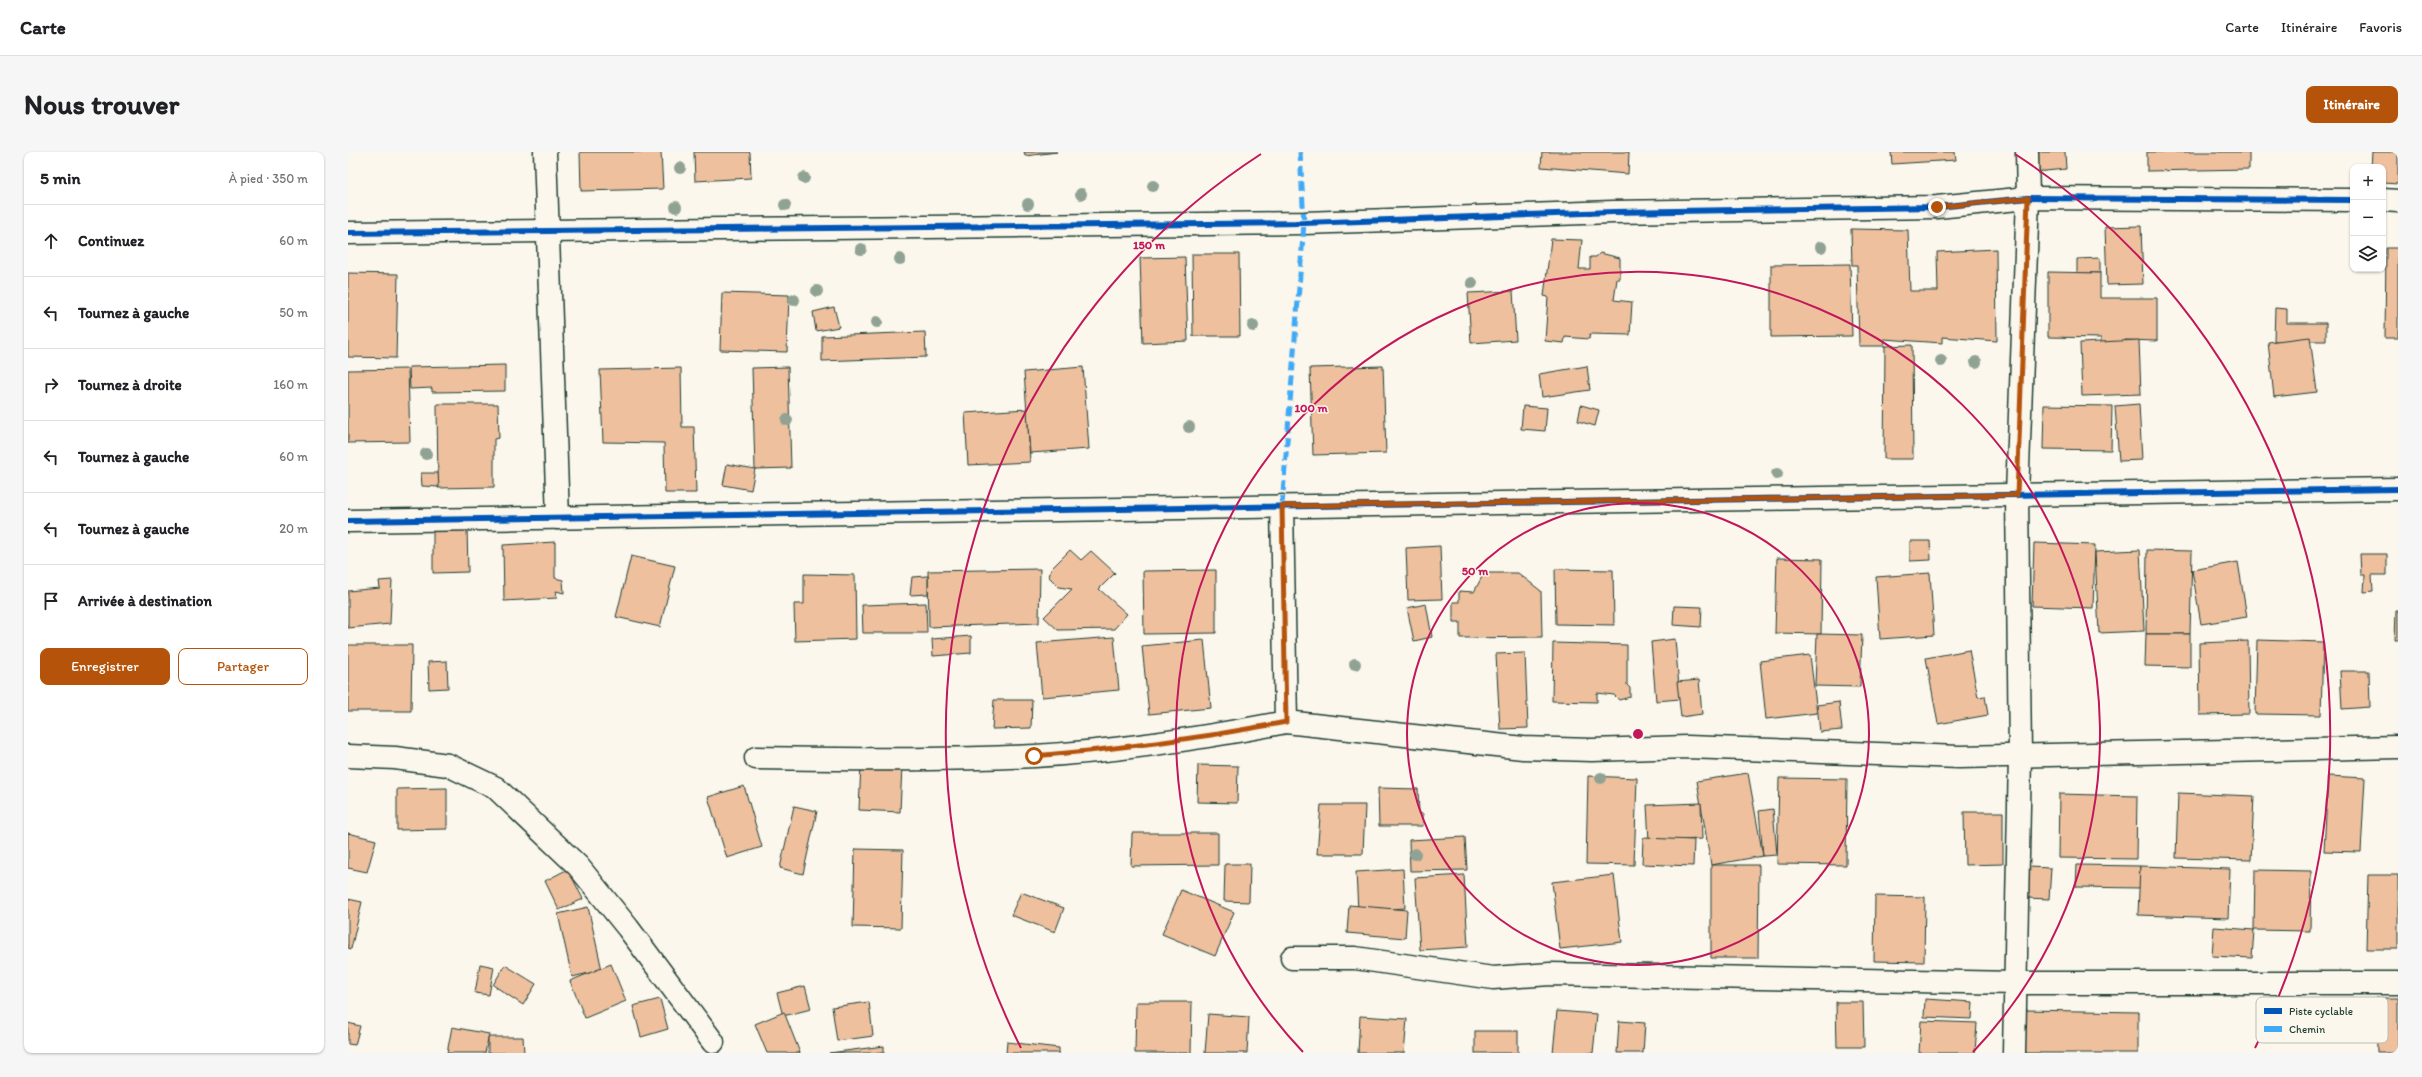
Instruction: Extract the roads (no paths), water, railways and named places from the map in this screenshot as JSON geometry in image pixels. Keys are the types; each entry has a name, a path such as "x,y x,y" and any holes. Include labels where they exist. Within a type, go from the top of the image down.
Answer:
{"street":[{"path":"545,152 558,518"},
{"path":"2014,1053 2020,756 2017,495 2028,198 2027,152"},
{"path":"348,233 547,229 1304,223 1613,212 1937,207 2028,198 2350,200"},
{"path":"2386,200 2398,200"},
{"path":"348,521 2398,489"},
{"path":"1282,506 1286,722"},
{"path":"756,758 939,759 1034,756 1122,749 1205,738 1286,722 1523,748 1592,750 1687,747 1960,757 2398,747"},
{"path":"348,756 395,758 448,765 496,788 578,866 628,928 713,1042"},
{"path":"1292,958 1355,958 1493,978 1550,974 2015,983 2398,983"}]}
